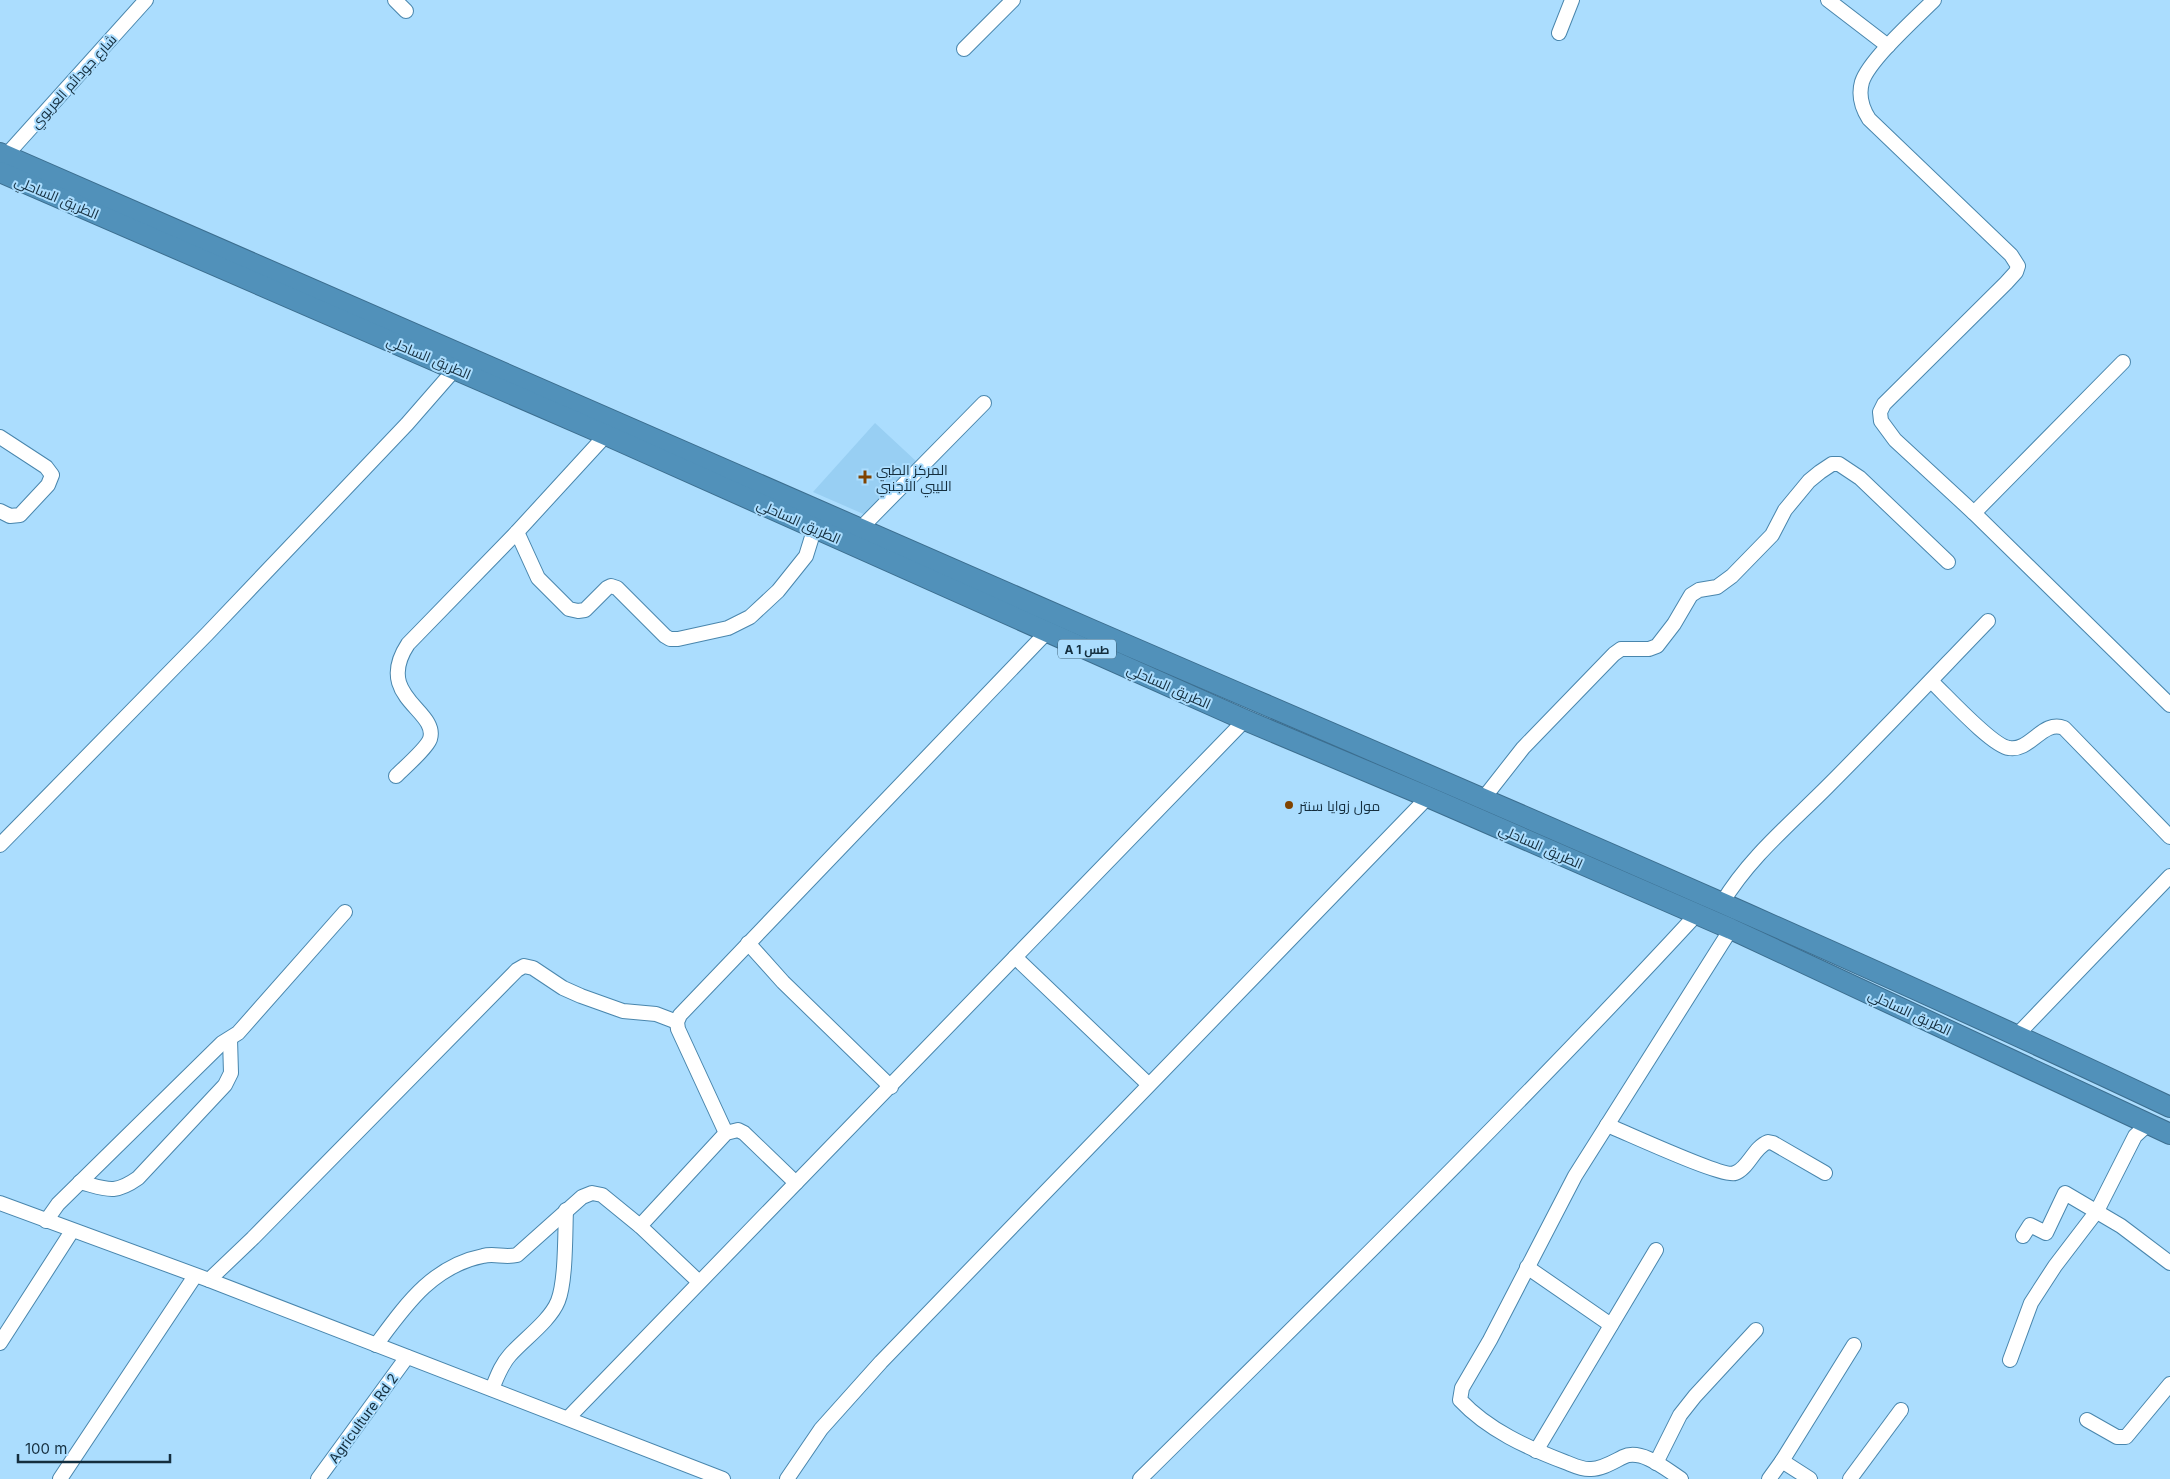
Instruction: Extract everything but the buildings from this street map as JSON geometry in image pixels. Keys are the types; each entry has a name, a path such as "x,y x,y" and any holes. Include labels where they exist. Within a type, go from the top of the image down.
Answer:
{"highway":[{"name":"الطريق الساحلي","path":"2,161 455,369 1048,631 1244,720 1428,797 1731,929 2170,1134"},
{"name":"الطريق الساحلي","path":"2,161 1483,798 2017,1035 2170,1108"}],"street":[{"name":"شارع جودائم العريوي","path":"2,161 146,0"},
{"path":"395,0 406,11"},
{"path":"964,49 1013,0"},
{"path":"1559,33 1572,0"},
{"path":"1828,0 1888,46"},
{"path":"1934,0 1888,46 1868,71 1862,82 1861,102 1869,119 1904,155 2011,255 2018,266 2016,272 2006,283 1884,404 1880,412 1881,421 1895,440 1974,513 2170,705"},
{"path":"1974,513 2123,362"},
{"path":"0,845 208,633 407,424 455,369"},
{"path":"859,530 984,402"},
{"path":"396,776 430,741 431,730 426,720 406,698 398,682 399,658 408,644 517,532 606,435"},
{"path":"0,437 46,467 52,475 48,484 20,515 10,516 0,511"},
{"path":"1483,798 1523,748 1614,654 1621,649 1649,649 1657,646 1671,630 1690,595 1699,590 1717,587 1732,576 1772,536 1785,510 1809,480 1832,464 1839,464 1860,478 1948,562"},
{"path":"517,532 538,578 569,609 585,610 611,586 617,588 665,636 670,639 678,639 728,628 750,617 778,591 806,556 815,528"},
{"path":"1722,903 1732,886 1760,852 1931,681 1988,621"},
{"path":"726,1133 678,1029 677,1022 680,1015 1048,631"},
{"path":"1931,681 1988,736 2007,748 2015,749 2048,728 2058,726 2064,728 2170,838"},
{"path":"568,1418 796,1182 891,1087 1244,720"},
{"path":"787,1479 821,1429 881,1362 1148,1084 1428,797"},
{"path":"2017,1035 2170,876"},
{"path":"46,1221 58,1204 80,1182 222,1043 230,1039 245,1026 345,912"},
{"path":"1140,1479 1422,1199 1594,1023 1696,915"},
{"path":"1681,1479 1656,1463 1629,1454 1591,1474 1512,1439 1470,1410 1460,1400 1462,1388 1472,1373 1575,1176 1731,929"},
{"path":"748,943 783,982 891,1087"},
{"path":"1015,957 1148,1084"},
{"path":"60,1479 202,1278 253,1238 517,970 524,966 533,968 563,988 623,1011 656,1014 677,1022"},
{"path":"80,1182 111,1190 124,1188 138,1178 225,1085 231,1073 230,1039"},
{"path":"2010,1360 2031,1303 2055,1266 2097,1212 2135,1136 2148,1124"},
{"path":"1607,1125 1725,1173 1733,1174 1738,1171 1758,1148 1768,1142 1773,1143 1825,1174"},
{"path":"640,1226 726,1133 738,1130 744,1133 796,1182"},
{"path":"376,1345 412,1298 432,1279 457,1264 484,1255 507,1257 517,1254 566,1210 592,1193 602,1195 640,1226 699,1282"},
{"path":"2023,1236 2030,1225 2046,1232 2065,1193 2136,1237 2170,1263"},
{"path":"0,1203 202,1278 723,1479"},
{"path":"492,1389 501,1367 510,1355 550,1314 558,1302 562,1288 566,1210"},
{"path":"0,1343 72,1231"},
{"path":"1536,1451 1656,1250"},
{"path":"1528,1267 1611,1325"},
{"path":"1656,1463 1680,1415 1756,1330"},
{"path":"1769,1479 1854,1345"},
{"name":"Agriculture Rd 2","path":"318,1479 407,1357"},
{"path":"2088,1420 2118,1437 2126,1438 2170,1384"},
{"path":"1850,1479 1901,1410"},
{"path":"1782,1461 1810,1479"}],"shaded area":[{"name":"المركز الطبي الليبي الأجنبي","path":"875,423 917,462 868,516 813,492"}],"place":[{"name":"المركز الطبي الليبي الأجنبي","path":"865,477"},
{"name":"مول زوايا سنتر","path":"1289,805"}]}
